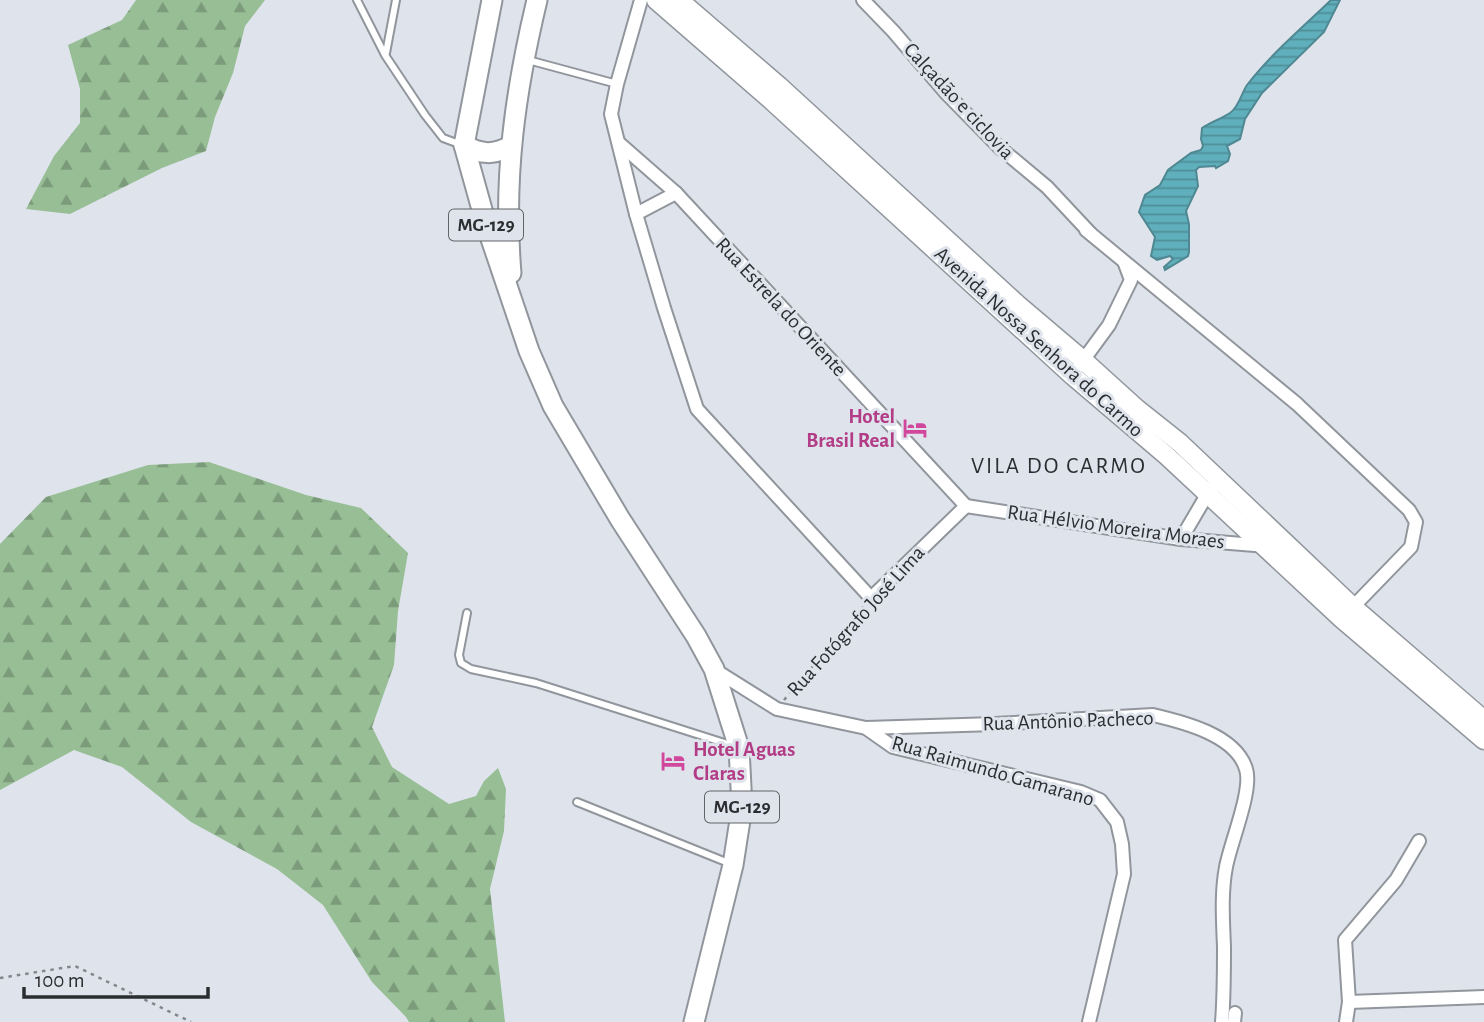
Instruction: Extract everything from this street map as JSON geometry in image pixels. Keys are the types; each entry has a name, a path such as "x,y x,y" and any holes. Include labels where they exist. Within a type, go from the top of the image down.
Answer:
{"main road":[{"name":"MG-129","path":"492,0 464,145 486,223 529,351 553,406 714,669 739,748 743,807 733,865 694,1022"},
{"name":"MG-129","path":"514,302 507,223 511,146 523,58 537,0"},
{"path":"464,145 475,152 488,154 511,146"}],"street":[{"path":"641,0 611,114 636,214 697,409 871,598"},
{"name":"Avenida Nossa Senhora do Carmo","path":"656,0 774,93"},
{"name":"Avenida Nossa Senhora do Carmo","path":"679,0 774,93 1013,311 1073,376 1131,414"},
{"name":"Calçadão e ciclovia","path":"863,0 973,121 1047,187 1086,230"},
{"name":"Rua Estrela do Oriente","path":"620,144 676,193 966,506"},
{"path":"636,214 676,193"},
{"path":"1073,376 1109,325 1131,280 1125,264 1086,230"},
{"path":"1086,230 1297,404 1409,510 1416,522 1411,547 1348,613"},
{"name":"Avenida Nossa Senhora do Carmo","path":"1013,311 1083,360 1131,414 1348,613 1484,720"},
{"path":"1181,539 1212,486"},
{"name":"Rua Hélvio Moreira Moraes","path":"966,506 1181,539 1272,541"},
{"name":"Rua Fotógrafo José Lima","path":"871,598 966,506"},
{"name":"Avenida Nossa Senhora do Carmo","path":"1398,655 1484,740"},
{"name":"Rua Raimundo Gamarano","path":"714,669 777,709 866,728 893,747 1081,792 1100,800 1116,822 1122,844 1124,874 1089,1022"},
{"name":"Rua Antônio Pacheco","path":"866,728 1153,715 1178,720 1215,734 1238,754 1247,770 1246,789 1223,888 1222,1022"},
{"path":"1346,1022 1349,1002 1345,940 1396,880 1419,841"},
{"path":"1349,1002 1484,998"}],"lane":[{"path":"357,0 385,55 443,138 464,145"},
{"path":"385,55 396,0"},
{"path":"523,58 617,84"},
{"path":"467,613 459,655 461,663 471,669 536,682 739,748"},
{"path":"577,802 733,865"}],"path":[{"name":"Rua Fotógrafo José Lima","path":"777,709 871,598"},
{"path":"0,978 75,966 191,1022"}],"green space":[{"path":"136,0 265,0 245,26 233,73 215,117 206,151 162,168 70,214 26,209 54,156 80,123 80,89 68,45 122,20"},
{"path":"209,462 306,495 361,508 408,553 398,611 394,665 372,727 392,767 449,804 476,796 484,781 498,768 506,789 504,831 490,889 505,1022 409,1022 372,982 323,905 277,869 191,822 122,767 74,750 0,790 0,544 46,497 148,465"}],"water":[{"path":"1331,0 1340,0 1324,32 1262,93 1245,119 1240,139 1227,146 1230,154 1228,161 1216,168 1199,167 1196,170 1198,186 1186,211 1189,224 1188,256 1165,270 1164,267 1173,259 1170,256 1157,260 1151,256 1155,237 1139,212 1145,195 1160,185 1168,170 1191,153 1201,150 1202,128 1233,110 1257,73"}],"place":[{"name":"Hotel Brasil Real","path":"915,428"},
{"name":"Hotel Aguas Claras","path":"673,761"}],"district":[{"name":"VILA DO CARMO","path":"1059,466"}]}
